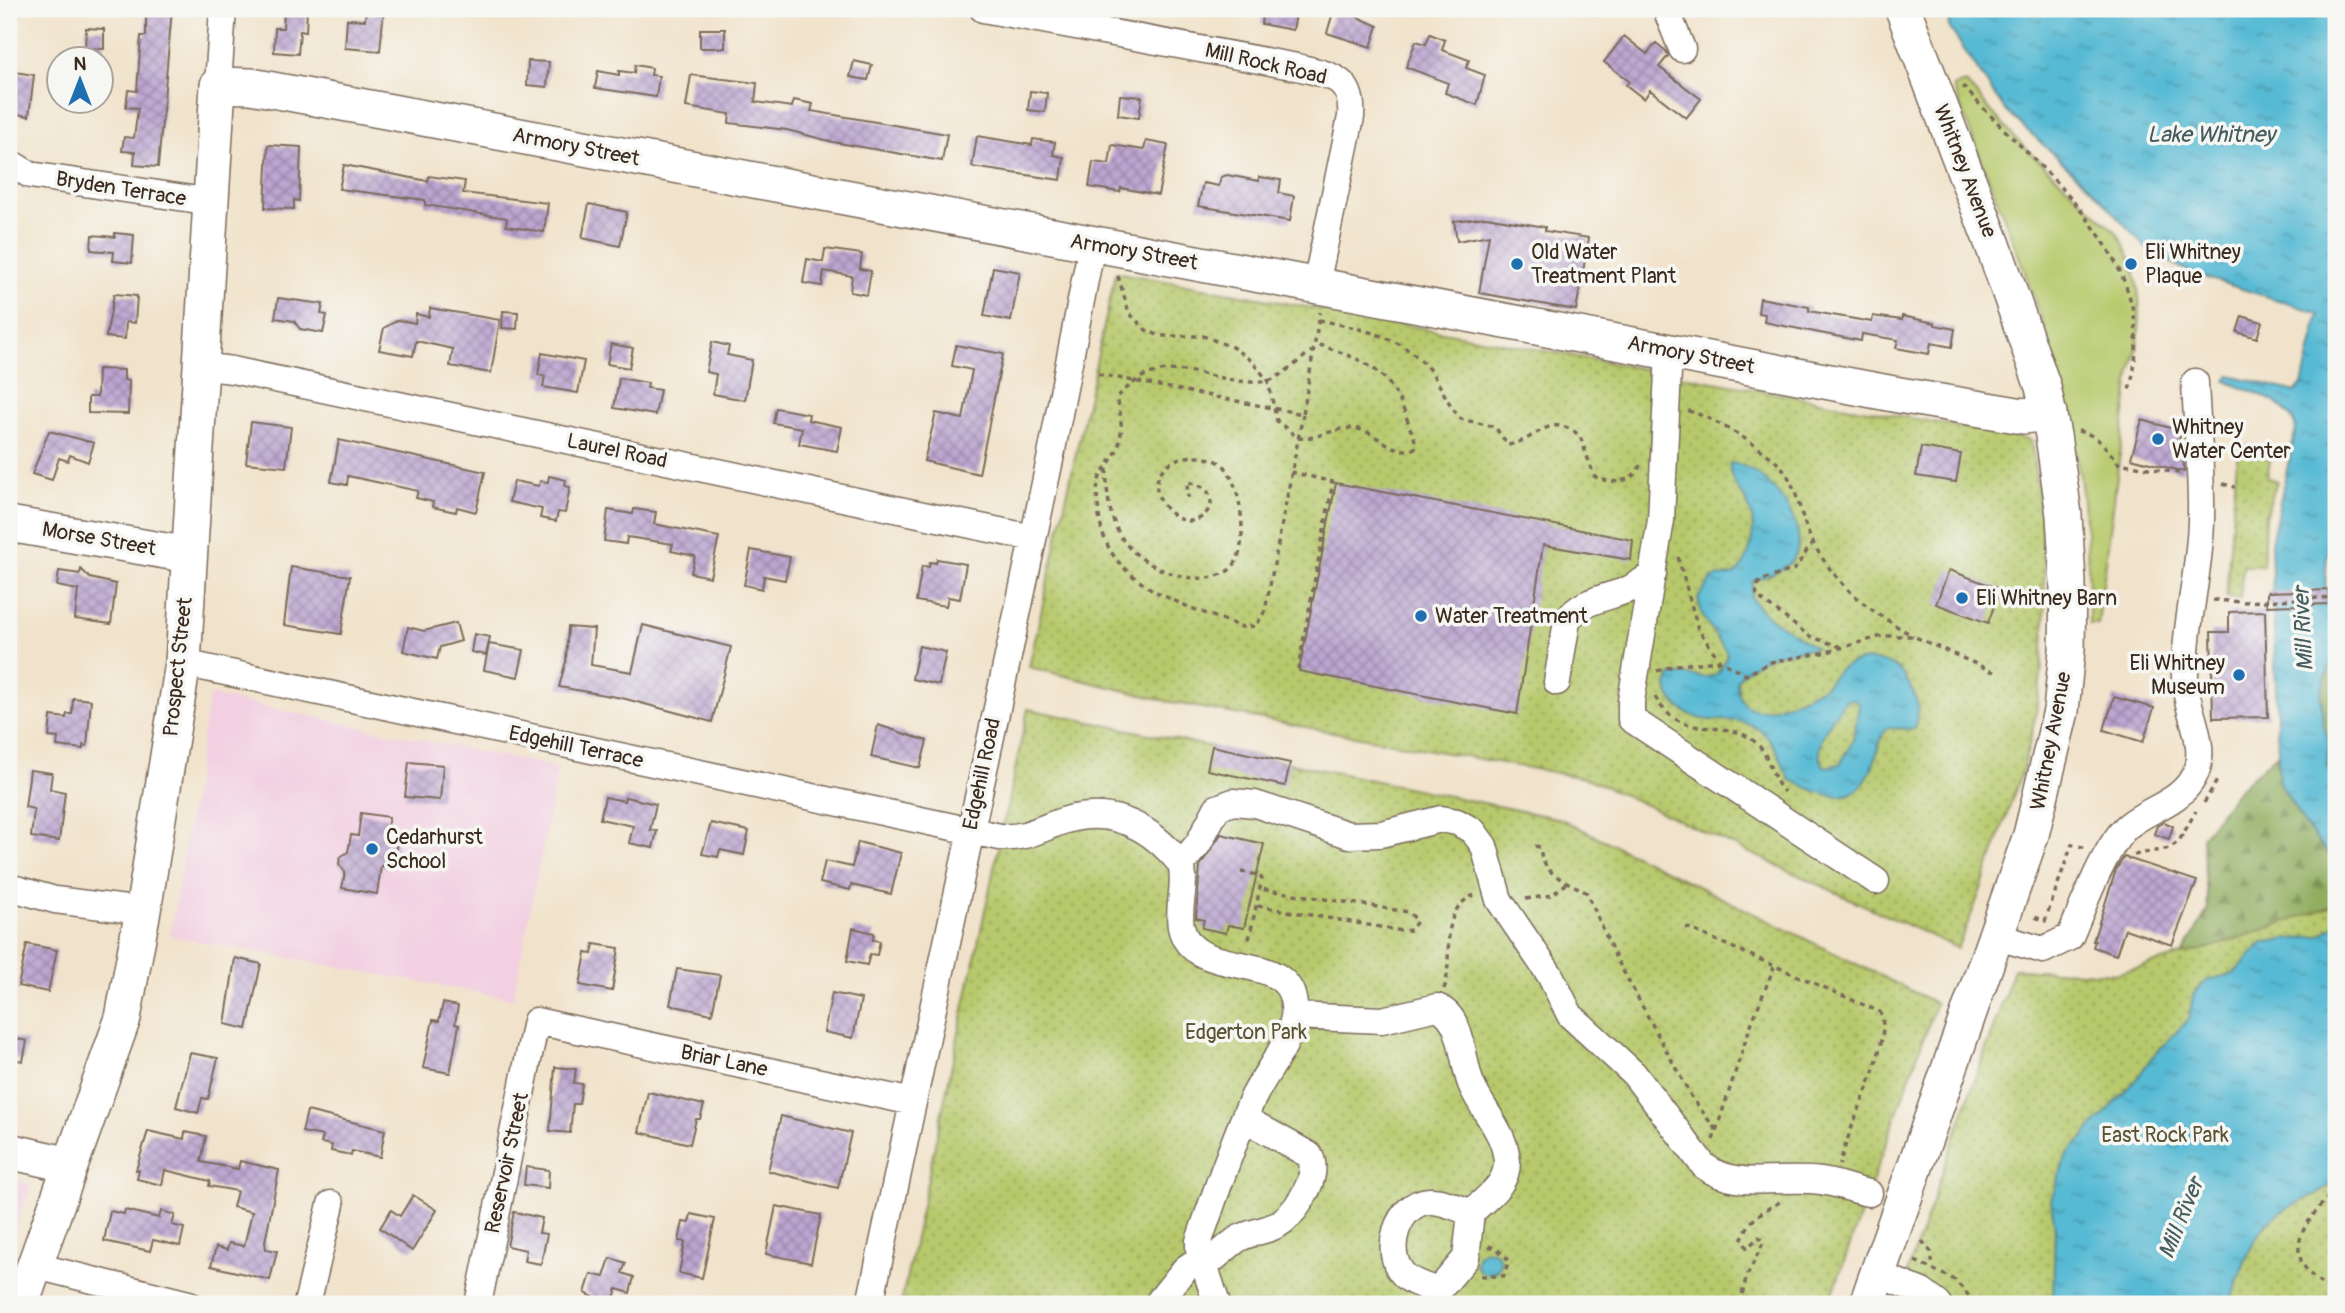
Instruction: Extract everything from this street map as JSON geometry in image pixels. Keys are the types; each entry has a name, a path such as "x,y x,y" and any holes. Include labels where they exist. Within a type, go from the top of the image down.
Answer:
{"main road":[{"name":"Whitney Avenue","path":"1873,1289 1998,937 2031,835 2061,711 2067,650 2068,582 2063,422 2033,355 1903,9"},
{"name":"Prospect Street","path":"21,1304 123,1018 183,663 218,85"},
{"name":"Armory Street","path":"218,85 251,86 1106,247 2063,422"},
{"name":"Morse Street","path":"9,524 189,555"},
{"path":"9,1151 70,1165"}],"street":[{"name":"Prospect Street","path":"218,85 223,9"},
{"name":"Mill Rock Road","path":"983,9 1297,67 1318,72 1345,86 1351,94 1351,117 1316,285"},
{"path":"1666,9 1682,49"},
{"name":"Bryden Terrace","path":"16,174 212,202"},
{"name":"Edgehill Road","path":"870,1304 1033,538 1106,247"},
{"path":"1669,351 1661,520 1630,701 1631,719 1876,881"},
{"name":"Laurel Road","path":"201,366 232,370 1033,538"},
{"path":"1998,937 2043,950 2070,937 2104,862 2127,826 2186,788 2194,777 2199,747 2185,683 2201,518 2199,507 2202,464 2195,382"},
{"path":"1556,682 1567,621 1572,613 1583,605 1631,588 1653,574"},
{"name":"Edgehill Terrace","path":"183,663 1000,837 1023,837 1066,820 1113,815 1141,827 1181,864"},
{"path":"1217,1304 1199,1241 1255,1092 1287,1038 1294,1016 1292,993 1287,985 1272,974 1206,955 1185,938 1181,926 1184,892 1181,864 1198,844 1217,808 1233,802 1255,804 1349,835 1381,834 1441,819 1465,826 1482,842 1495,892 1513,924 1550,975 1570,1014 1634,1074 1704,1166 1721,1175 1740,1179 1809,1180 1869,1193"},
{"path":"9,887 55,900 142,911"},
{"path":"1294,1016 1382,1020 1437,1007 1445,1010 1457,1030 1470,1083 1505,1153 1504,1179 1471,1213 1466,1258 1439,1298 1403,1274 1397,1264 1393,1245 1399,1224 1413,1207 1422,1202 1444,1203 1471,1213"},
{"name":"Briar Lane","path":"536,1021 913,1101"},
{"name":"Reservoir Street","path":"478,1304 536,1021"},
{"path":"1157,1304 1185,1269 1203,1262 1247,1234 1284,1221 1309,1183 1314,1163 1309,1155 1245,1119"},
{"path":"307,1304 331,1204"},
{"path":"36,1266 187,1304"},
{"path":"1873,1289 1922,1292 1938,1304"},
{"path":"9,1303 14,1304"}],"path":[{"path":"1964,86 2000,127 2085,212 2115,256 2133,322 2133,378 2129,390"},
{"path":"1106,247 1129,313 1146,330 1160,336 1203,336 1232,347 1252,361 1268,381 1280,426 1298,438 1347,428 1368,432 1396,448 1411,450 1416,446 1402,403 1389,381 1356,359 1314,343"},
{"path":"1312,351 1268,381 1231,381 1166,372 1146,375 1117,397 1122,419 1117,449 1099,478 1100,529 1117,562 1157,593 1242,627 1256,626 1265,611 1319,322 1368,331 1405,346 1427,366 1461,419 1495,427"},
{"path":"1098,374 1303,414"},
{"path":"2063,422 2091,433 2118,463 2136,467"},
{"path":"1107,466 1107,496 1113,520 1121,538 1132,550 1148,563 1185,576 1214,577 1229,570 1237,558 1241,525 1238,494 1231,476 1222,464 1210,458 1191,455 1175,460 1162,469 1157,481 1164,508 1173,517 1189,522 1202,517 1211,505 1209,491 1201,485 1187,482 1188,498"},
{"path":"1291,472 1333,482 1298,669"},
{"path":"1842,647 1809,636 1757,596 1756,588 1760,581 1796,569 1812,542 1838,579 1863,606 1913,636 1996,673"},
{"path":"1677,547 1681,573 1698,629 1720,661 1746,675 1772,662 1882,636 1913,636"},
{"path":"2192,595 2223,601 2336,597"},
{"path":"1656,671 1677,665 1720,661"},
{"path":"1655,679 1657,663"},
{"path":"1655,692 1661,705 1688,726 1727,729 1753,741 1770,764 1778,786 1794,800"},
{"path":"1535,846 1540,847 1551,873 1566,884 1587,892 1614,954 1691,1096 1716,1130"},
{"path":"1241,872 1259,875 1261,889 1243,967"},
{"path":"1437,1007 1448,979 1449,934 1454,915 1468,898 1495,892 1532,899 1552,895 1566,884"},
{"path":"1258,906 1403,931 1411,930 1417,921 1409,912 1261,889"},
{"path":"1686,927 1880,1012 1884,1021 1880,1053 1847,1136 1837,1184"},
{"path":"1704,1166 1750,1027 1774,967"},
{"path":"2336,1189 2312,1216 2298,1245 2297,1254 2311,1274 2336,1293"},
{"path":"1740,1304 1746,1278 1764,1241 1759,1237 1747,1248 1743,1245 1748,1224 1762,1211 1784,1200"},
{"path":"1922,1241 1931,1252 1933,1268"},
{"path":"1483,1277 1504,1276 1509,1260 1493,1247"},
{"path":"1915,1261 1955,1280 1976,1304"}],"shaded area":[{"path":"209,695 558,768 513,999 170,936"},
{"path":"9,1179 32,1184 9,1244"}],"green space":[{"path":"1966,83 2015,138 2117,233 2133,265 2140,321 2130,375 2098,624 2089,624 2083,502 2068,412 2024,270 1953,87"},
{"path":"1116,272 2031,440 2044,563 2045,604 2040,687 2023,768 1957,948 1589,779 1175,703 1029,667"},
{"path":"2238,445 2272,449 2267,478 2277,481 2265,517 2263,566 2243,566 2240,598 2226,597"},
{"path":"2336,647 2336,780 2327,766 2329,741 2323,725 2321,692"},
{"name":"Edgerton Park","path":"1028,709 1561,819 1936,1003 1829,1304 901,1304"},
{"path":"2277,754 2279,782 2305,825 2336,863 2336,919 2043,1304 1917,1304 2014,969 2115,974 2174,970 2208,909 2202,837 2237,791"},
{"name":"East Rock Park","path":"2336,905 2336,1304 1950,1304 1907,1273 2014,969 2115,974 2215,946"}],"water":[{"name":"Lake Whitney","path":"1947,9 2336,9 2336,514 2326,582 2327,606 2336,610 2336,647 2321,692 2323,725 2329,741 2327,766 2336,780 2336,863 2305,825 2279,782 2271,543 2296,428 2292,418 2277,404 2226,381 2230,375 2296,392 2302,385 2319,313 2191,273 2149,251 2092,189 2004,109 1949,27"},
{"path":"1730,463 1742,466 1769,484 1791,513 1797,528 1799,543 1792,561 1782,569 1753,581 1751,598 1766,615 1816,648 1773,656 1745,671 1737,680 1740,696 1746,706 1756,710 1769,709 1796,701 1823,687 1847,665 1865,660 1892,666 1906,679 1916,697 1918,709 1914,729 1886,728 1869,774 1862,786 1853,793 1833,796 1789,779 1775,747 1759,730 1732,720 1699,718 1679,707 1669,695 1668,682 1672,675 1713,676 1719,672 1727,653 1702,615 1698,598 1713,578 1734,574 1740,569 1748,555 1753,528 1751,513 1734,483","holes":["1857,700 1859,705 1853,740 1840,764 1825,767 1820,750 1824,733 1845,701"]},
{"name":"Mill River","path":"2336,919 2336,1181 2281,1212 2266,1224 2249,1252 2230,1304 2043,1304 2053,1299 2055,1229 2051,1200 2066,1156 2136,1080 2151,1058 2189,1019 2193,995 2207,980 2233,974 2264,942 2319,936 2333,927"},
{"path":"1488,1250 1497,1253 1500,1262 1497,1271 1488,1274 1479,1271 1476,1262 1479,1253"}],"building":[{"path":"146,9 172,9 158,167 134,165 135,152 122,151 124,137 134,138 138,108 126,107 128,90 137,91 141,36 146,36"},
{"path":"284,9 307,9 306,32 300,31 298,54 274,52 275,28 283,28"},
{"path":"366,9 384,9 380,51 345,48 347,19 365,20"},
{"path":"1263,9 1297,9 1293,30 1261,24"},
{"path":"1334,9 1350,9 1351,14 1378,26 1371,47 1327,33"},
{"path":"86,28 104,29 104,46 85,46"},
{"path":"700,29 725,29 725,48 700,48"},
{"path":"1430,34 1445,40 1442,50 1469,60 1466,68 1485,75 1477,105 1445,93 1448,83 1406,67 1416,41 1426,44"},
{"path":"1624,36 1647,54 1656,43 1666,51 1668,56 1659,67 1701,99 1686,118 1650,90 1644,99 1626,85 1629,81 1604,62"},
{"path":"528,61 549,62 547,87 527,85"},
{"path":"854,61 872,65 868,80 850,77"},
{"path":"635,65 652,68 651,75 659,76 656,97 595,88 598,71 619,75 619,71 634,73"},
{"path":"9,71 34,75 29,116 9,113"},
{"path":"691,75 757,83 755,102 792,107 794,100 813,104 811,111 947,134 942,161 833,142 787,130 729,123 730,114 686,107"},
{"path":"1030,91 1047,93 1045,112 1028,110"},
{"path":"1120,95 1142,97 1139,118 1118,115"},
{"path":"977,136 1032,145 1033,139 1055,142 1053,155 1064,157 1061,180 972,167"},
{"path":"1146,141 1168,145 1158,195 1121,188 1120,192 1089,187 1093,162 1109,164 1112,145 1144,150"},
{"path":"268,145 301,147 299,201 294,200 294,209 265,208"},
{"path":"344,165 428,181 429,176 465,181 463,193 548,203 544,232 506,226 507,218 425,205 425,200 339,189"},
{"path":"1227,175 1259,181 1259,177 1281,180 1279,193 1294,196 1290,221 1198,206 1203,183 1219,186 1221,177"},
{"path":"589,204 627,212 620,246 582,238"},
{"name":"Old Water Treatment Plant","path":"1486,217 1589,238 1576,310 1479,293 1489,235 1457,241 1454,221"},
{"path":"115,233 134,235 132,263 113,261 114,252 91,250 92,235 115,237"},
{"path":"825,249 862,254 860,269 871,271 867,295 850,292 852,276 824,271 822,286 803,283 807,259 823,262"},
{"path":"993,267 1020,272 1011,321 984,316"},
{"path":"114,294 137,296 135,323 126,322 125,339 106,337"},
{"path":"278,298 323,304 321,314 327,315 323,333 300,329 294,321 275,318"},
{"path":"1760,298 1809,307 1809,311 1872,322 1873,316 1902,320 1902,316 1935,323 1955,329 1952,347 1931,343 1929,354 1896,348 1898,340 1862,334 1861,341 1764,322 1765,314 1758,313"},
{"path":"430,308 500,320 491,373 450,366 453,349 416,341 413,356 379,350 384,328 398,320 415,323 416,314 429,317"},
{"path":"503,311 518,312 517,329 502,328"},
{"path":"2242,316 2262,322 2257,338 2237,332"},
{"path":"712,342 729,346 727,355 752,360 745,400 713,394 716,374 706,372"},
{"path":"611,344 633,348 629,368 607,364"},
{"path":"956,345 1003,354 979,474 924,461 936,413 963,419 972,370 952,366"},
{"path":"542,353 584,361 578,393 543,387 545,376 538,375"},
{"path":"98,369 124,370 124,380 129,381 128,414 88,413 88,397 97,397"},
{"path":"619,378 648,383 647,388 660,390 655,415 614,408"},
{"path":"776,408 809,414 808,420 842,427 837,451 799,444 802,428 773,423"},
{"name":"Whitney Water Center","path":"2142,420 2181,431 2177,448 2183,449 2184,472 2131,458"},
{"path":"251,422 291,427 286,467 246,463"},
{"path":"49,431 94,443 88,462 70,455 68,461 59,458 52,480 32,474"},
{"path":"339,440 485,472 476,512 457,507 456,512 432,507 433,502 416,498 418,491 348,476 347,485 331,482"},
{"path":"1921,447 1961,454 1956,482 1916,476"},
{"path":"549,476 566,480 565,486 570,487 565,513 558,512 556,521 540,518 542,509 509,502 514,481 539,486 540,481 548,482"},
{"name":"Water Treatment","path":"1336,483 1633,540 1631,560 1543,545 1517,714 1299,671"},
{"path":"634,509 656,512 654,524 719,537 710,577 691,573 695,556 671,551 673,544 627,537 626,544 604,541 608,510 633,514"},
{"path":"751,550 790,557 785,580 764,576 762,589 744,585"},
{"path":"937,559 966,564 960,599 948,597 946,606 916,601 922,566 929,567 930,562 936,563"},
{"path":"291,567 350,576 341,634 284,625"},
{"path":"81,569 90,578 116,584 111,624 75,619 78,590 57,586 59,571 80,574"},
{"name":"Eli Whitney Barn","path":"1949,570 2000,589 1988,623 1936,604"},
{"path":"2328,590 2329,604 2267,606 2267,592"},
{"name":"Eli Whitney Museum","path":"2265,611 2268,717 2213,718 2211,632 2229,632 2229,612"},
{"path":"456,623 461,641 440,647 437,659 403,651 408,627 424,631"},
{"path":"643,625 731,647 712,722 622,698 559,687 566,661 568,627 594,629 591,665 632,672"},
{"path":"474,634 490,637 486,655 471,652"},
{"path":"489,644 524,650 518,677 484,670"},
{"path":"919,646 946,652 939,685 912,679"},
{"path":"2114,697 2154,708 2143,742 2104,730"},
{"path":"73,698 91,700 87,746 83,745 83,749 57,746 58,738 49,737 51,716 66,718 67,714 72,714"},
{"path":"878,725 927,741 920,768 871,757"},
{"path":"1212,746 1290,763 1285,786 1207,770"},
{"path":"409,762 443,765 440,800 405,797"},
{"path":"30,770 52,773 50,789 65,792 59,841 31,837 34,809 25,807"},
{"path":"605,797 624,801 625,797 656,804 650,830 657,831 653,848 629,843 633,826 600,819"},
{"name":"Cedarhurst School","path":"361,813 389,817 385,840 397,842 393,867 381,866 377,894 342,888 345,872 339,864 340,857 348,852 351,835 358,836"},
{"path":"2164,822 2173,826 2169,839 2154,834 2157,826"},
{"path":"711,823 749,831 744,855 720,850 718,857 702,854"},
{"path":"1221,834 1264,844 1244,928 1228,925 1226,933 1202,928 1204,920 1196,918 1200,866"},
{"path":"858,842 901,853 891,894 851,885 850,890 820,883 825,861 852,867"},
{"path":"2124,857 2197,881 2172,945 2125,929 2116,955 2093,947 2116,870"},
{"path":"853,928 874,933 873,940 880,941 877,955 870,954 867,965 847,961"},
{"path":"27,944 57,950 48,992 18,986"},
{"path":"594,944 619,948 612,991 580,985 586,953 592,954"},
{"path":"235,958 261,964 247,1029 225,1024"},
{"path":"677,969 720,975 712,1014 670,1005"},
{"path":"832,993 861,999 853,1038 824,1032"},
{"path":"443,1003 458,1006 455,1024 459,1025 450,1073 423,1068 433,1020 439,1021"},
{"path":"9,1037 27,1041 23,1061 9,1058"},
{"path":"190,1053 218,1058 208,1099 202,1098 198,1113 176,1107"},
{"path":"555,1067 576,1069 574,1083 582,1084 579,1104 573,1104 570,1133 550,1131"},
{"path":"648,1092 704,1105 700,1119 696,1119 690,1144 639,1132"},
{"path":"307,1111 385,1130 380,1157 352,1151 351,1155 331,1151 332,1145 321,1143 323,1136 302,1132"},
{"path":"781,1116 851,1133 838,1188 768,1171"},
{"path":"148,1131 184,1139 185,1132 206,1136 201,1162 238,1169 240,1161 279,1170 265,1242 266,1249 277,1251 270,1280 211,1266 216,1247 227,1250 229,1243 244,1246 252,1212 233,1207 237,1191 209,1186 210,1181 165,1170 162,1185 137,1179 139,1170 136,1170"},
{"path":"526,1167 549,1170 548,1188 524,1185"},
{"path":"413,1195 437,1210 412,1251 380,1228 391,1210 400,1216"},
{"path":"776,1206 821,1215 811,1263 766,1254"},
{"path":"125,1210 159,1218 161,1211 175,1215 172,1225 184,1228 180,1246 153,1240 150,1251 104,1241 110,1211 124,1214"},
{"path":"514,1212 542,1218 539,1233 547,1234 541,1264 524,1261 526,1250 507,1246"},
{"path":"691,1214 715,1219 702,1278 679,1273 685,1242 679,1241 683,1222 689,1223"},
{"path":"610,1258 626,1263 622,1273 634,1277 630,1293 617,1289 612,1304 607,1304 585,1293 591,1274 604,1277"}],"place":[{"name":"Old Water Treatment Plant","path":"1517,264"},
{"name":"Eli Whitney Plaque","path":"2131,264"},
{"name":"Whitney Water Center","path":"2158,439"},
{"name":"Eli Whitney Barn","path":"1962,598"},
{"name":"Water Treatment","path":"1421,616"},
{"name":"Eli Whitney Museum","path":"2239,675"},
{"name":"Cedarhurst School","path":"372,849"}]}
